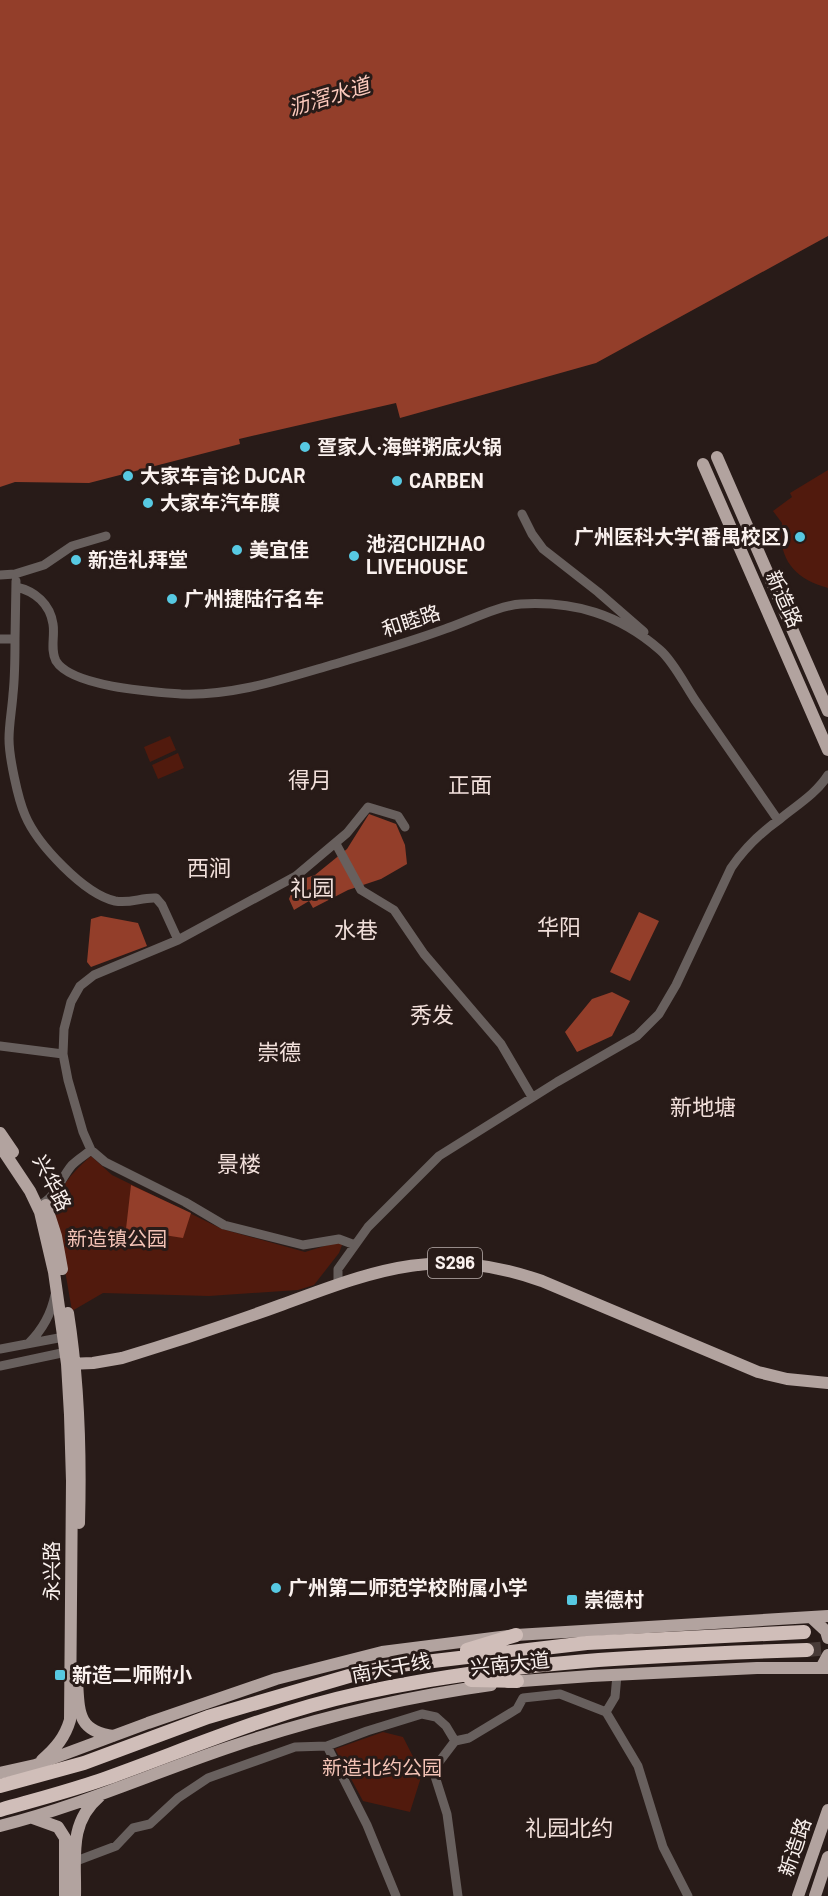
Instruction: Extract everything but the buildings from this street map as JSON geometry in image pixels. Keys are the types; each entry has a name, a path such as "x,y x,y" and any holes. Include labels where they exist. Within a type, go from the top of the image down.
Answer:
{"highway":[{"name":"南大干线","path":"0,1786 84,1764 208,1717 316,1685 391,1666 434,1659 587,1643 804,1632"},
{"path":"434,1659 516,1635"},
{"name":"南大干线","path":"0,1810 101,1780 298,1709 430,1679 503,1669 647,1655 807,1650"},
{"path":"430,1679 517,1681"}],"main road":[{"name":"新造路","path":"717,457 828,711"},
{"name":"新造路","path":"703,464 828,750"},
{"name":"兴华路","path":"0,1133 28,1173 58,1248 70,1357"},
{"name":"兴华路","path":"0,1146 41,1204 67,1336"},
{"name":"S296","path":"70,1357 93,1364 141,1353 338,1283 416,1265 458,1263 489,1266 551,1285 758,1372 794,1380 828,1383"},
{"name":"永兴路","path":"70,1357 81,1460 77,1676 80,1715 90,1729 101,1734 115,1736"},
{"name":"永兴路","path":"35,1765 55,1749 65,1734 70,1720 72,1480 70,1357"},
{"name":"兴南大道","path":"0,1773 35,1765 148,1723 276,1680 382,1652 516,1635 828,1616"},
{"path":"812,1617 826,1631 828,1638"},
{"path":"825,1668 828,1655"},
{"name":"兴南大道","path":"0,1826 33,1818 298,1725 442,1691 517,1681 616,1675 757,1668 825,1668"},
{"path":"65,1896 81,1817 103,1794"},
{"name":"新造路","path":"798,1896 828,1810"},
{"path":"33,1818 58,1827 65,1838 75,1896"},
{"name":"新造路","path":"815,1896 828,1857"}],"street":[{"path":"522,514 543,549 634,622 662,651"},
{"path":"0,575 15,574 44,566 72,546 106,536"},
{"path":"15,574 14,693 9,740 13,770 25,815 45,847 62,867 87,886 114,901 130,902 156,898 162,905 178,940"},
{"name":"和睦路","path":"16,587 28,589 48,608 53,624 53,649 57,661 66,669 88,681 181,694 217,694 267,684 380,650 518,603 566,604 592,610 629,627 662,651 778,820"},
{"path":"0,639 15,639"},
{"path":"338,1283 338,1269 368,1227 439,1156 532,1097 637,1036 659,1014 676,985 731,868 741,854 778,820 812,795 828,775"},
{"path":"812,795 828,791"},
{"path":"355,1245 339,1239 303,1245 224,1225 185,1202 105,1162 91,1150 76,1111 63,1054 64,1029 71,1002 80,986 94,975 178,940 296,876 336,844 368,807 398,816 405,827"},
{"path":"336,844 361,890 394,910 423,954 501,1044 532,1097"},
{"path":"0,1046 63,1054"},
{"path":"41,1204 53,1196 61,1180 74,1163 91,1150"},
{"path":"29,1343 51,1312 57,1287"},
{"path":"0,1349 67,1336"},
{"path":"0,1366 70,1357"},
{"path":"606,1712 615,1697 616,1675"},
{"path":"458,1896 447,1814 433,1770 456,1741 469,1738 517,1709 523,1698 560,1694 606,1712 638,1766 663,1847 688,1896"},
{"path":"71,1863 116,1846 133,1828 150,1824 178,1798 208,1778 295,1747 327,1746 422,1714 436,1717 446,1726 456,1741"},
{"path":"327,1746 367,1825 396,1896"}],"green space":[{"path":"828,470 828,588 806,579 790,565 782,547 782,523 773,511 792,497 790,493"},
{"path":"170,736 176,750 150,762 144,747"},
{"path":"178,753 184,768 158,779 152,765"},
{"name":"新造镇公园","path":"91,1156 112,1175 222,1229 305,1252 344,1240 339,1253 314,1285 298,1290 209,1296 103,1293 72,1311 55,1212 62,1188 72,1174"},
{"name":"新造北约公园","path":"383,1732 403,1737 422,1774 410,1812 363,1801 335,1749"}],"water":[{"name":"沥滘水道","path":"0,0 828,0 828,236 596,363 400,418 396,403 239,439 240,444 89,483 15,482 0,487"},
{"path":"369,814 396,824 405,845 407,864 381,879 348,890 313,908 309,901 294,910 289,899 293,889 306,878 315,875 347,849"},
{"path":"639,912 659,921 630,981 610,972"},
{"path":"101,916 138,923 147,946 91,967 87,962 91,919"},
{"path":"612,992 630,1001 612,1036 577,1052 565,1032 592,999"},
{"path":"131,1185 191,1213 183,1238 126,1229"}],"tunnel":[{"path":"807,1650 828,1648"}],"place":[{"name":"疍家人·海鲜粥底火锅","path":"305,447"},
{"name":"大家车言论 DJCAR","path":"128,476"},
{"name":"CARBEN","path":"397,481"},
{"name":"大家车汽车膜","path":"148,503"},
{"name":"广州医科大学(番禺校区)","path":"800,537"},
{"name":"美宜佳","path":"237,550"},
{"name":"池沼CHIZHAO LIVEHOUSE","path":"354,556"},
{"name":"新造礼拜堂","path":"76,560"},
{"name":"广州捷陆行名车","path":"172,599"},
{"name":"广州第二师范学校附属小学","path":"276,1588"},
{"name":"崇德村","path":"572,1600"},
{"name":"新造二师附小","path":"60,1675"}],"district":[{"name":"得月","path":"310,780"},
{"name":"正面","path":"470,785"},
{"name":"西涧","path":"209,868"},
{"name":"礼园","path":"312,888"},
{"name":"华阳","path":"559,927"},
{"name":"水巷","path":"356,930"},
{"name":"秀发","path":"432,1015"},
{"name":"崇德","path":"279,1052"},
{"name":"新地塘","path":"703,1107"},
{"name":"景楼","path":"239,1164"},
{"name":"礼园北约","path":"569,1828"}]}
